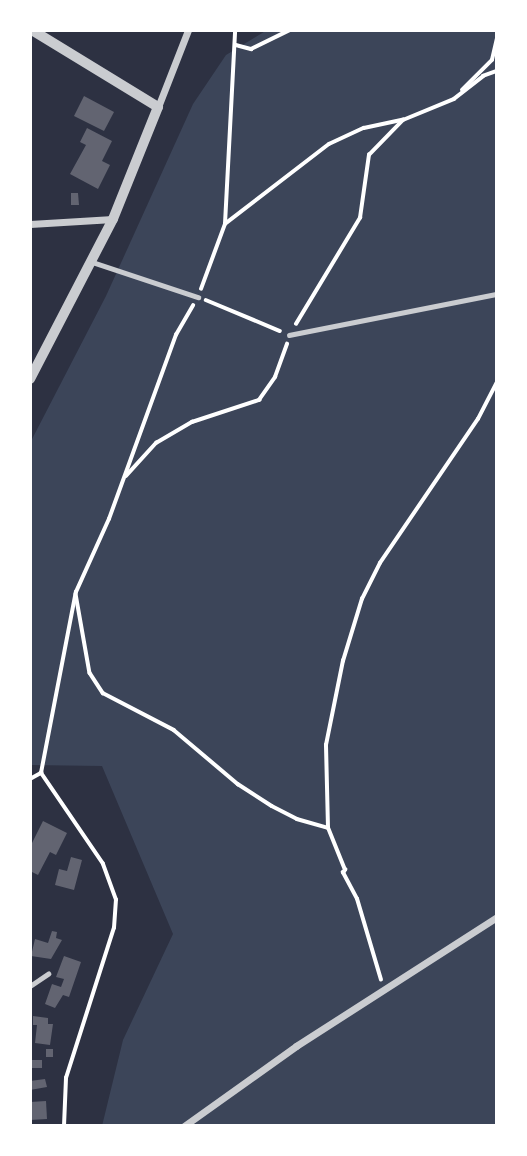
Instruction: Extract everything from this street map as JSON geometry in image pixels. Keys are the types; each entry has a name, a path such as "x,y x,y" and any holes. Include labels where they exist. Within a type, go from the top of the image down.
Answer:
{"street":[{"path":"32,30 158,107"},
{"path":"30,379 113,219 188,30"},
{"path":"30,224 113,219"},
{"path":"184,1126 296,1046 497,917"}],"lane":[{"path":"91,262 198,297"},
{"path":"289,335 497,294"},
{"path":"30,986 48,974"}],"path":[{"path":"64,1126 66,1078 114,928 116,900 103,864 41,773 76,592 124,478 176,335 198,297 225,225 235,30"},
{"path":"236,45 251,48 290,30"},
{"path":"454,99 492,60 497,39"},
{"path":"225,225 329,144 364,128 403,120 454,99 483,76 497,71"},
{"path":"124,478 156,443 180,429 259,400 275,377 289,335 360,218 369,155 403,120"},
{"path":"198,297 289,335"},
{"path":"384,991 356,899 343,873 345,870 328,828 326,746 342,661 362,599 380,563 478,419 497,383"},
{"path":"76,592 90,673 103,693 174,730 238,784 272,806 297,819 328,828"},
{"path":"30,779 41,773"}],"shaded area":[{"path":"267,30 497,30 497,1126 102,1126 123,1040 173,934 102,766 30,765 30,443 106,296 193,104 226,55"}],"building":[{"path":"84,96 114,112 104,131 74,116"},
{"path":"87,128 112,141 102,161 110,165 98,189 70,174 86,145 80,142"},
{"path":"71,193 78,193 79,205 71,205"},
{"path":"43,821 67,833 56,855 50,852 38,875 30,871 30,847"},
{"path":"71,857 82,860 74,890 55,885 59,869 67,871"},
{"path":"52,931 57,932 56,938 62,940 51,959 31,956 35,939 48,943"},
{"path":"64,956 81,962 69,997 63,995 55,1008 45,1004 52,984 61,987 64,979 56,977"},
{"path":"33,1016 48,1018 48,1024 53,1024 50,1045 35,1043 37,1025 33,1025"},
{"path":"46,1049 53,1049 53,1057 46,1057"},
{"path":"31,1060 42,1060 42,1068 31,1068"},
{"path":"45,1079 47,1087 30,1090 30,1081"},
{"path":"46,1101 47,1119 30,1120 30,1102"}]}
